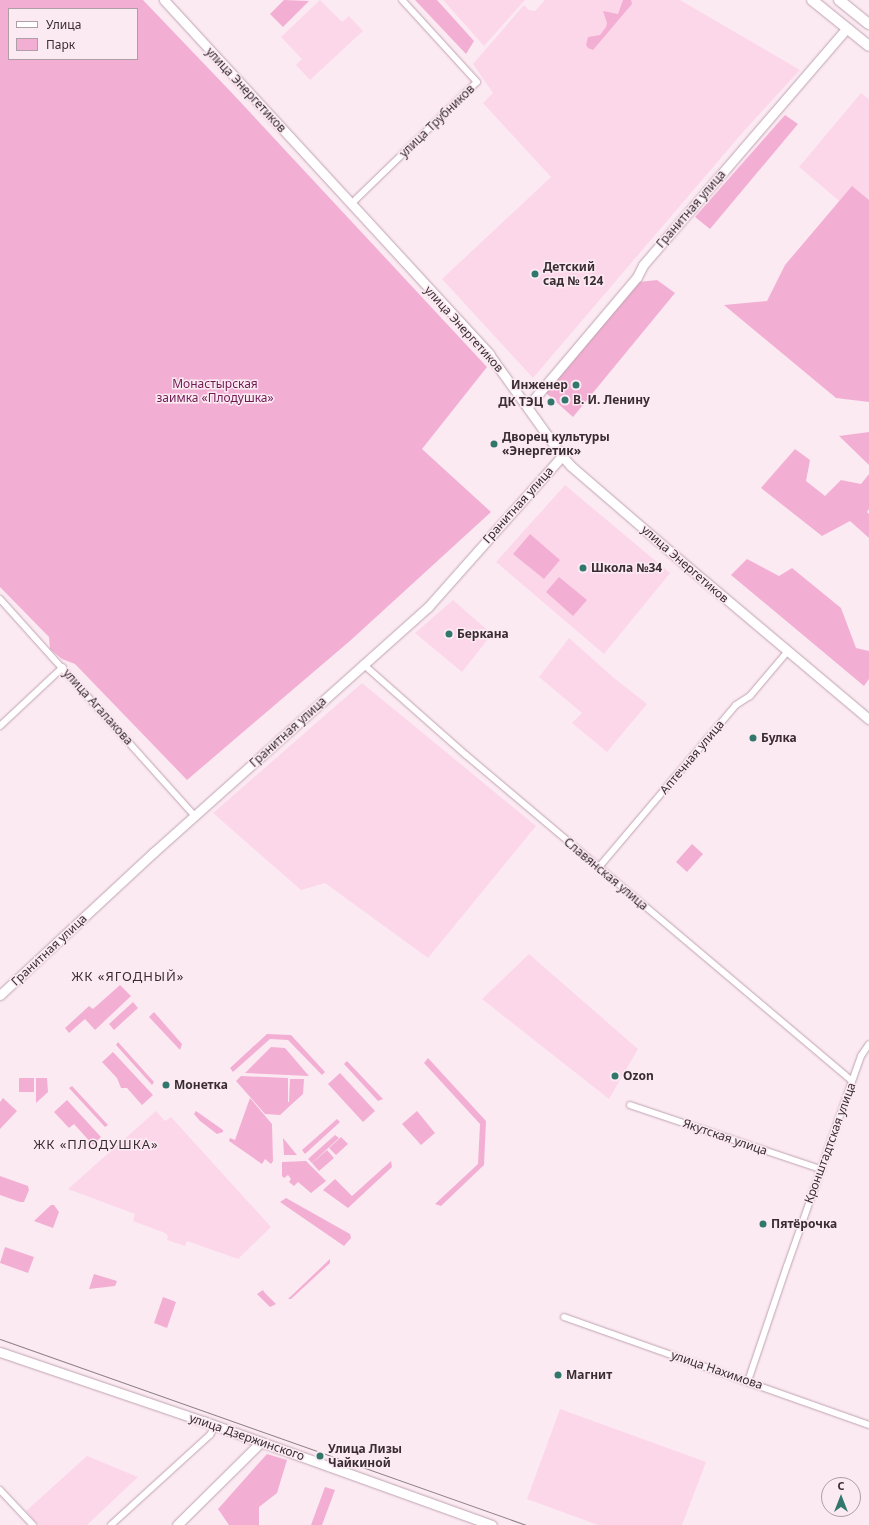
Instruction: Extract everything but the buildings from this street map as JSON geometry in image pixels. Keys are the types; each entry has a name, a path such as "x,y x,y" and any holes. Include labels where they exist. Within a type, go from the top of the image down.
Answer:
{"main road":[{"path":"812,0 869,46"},
{"path":"839,0 869,24"},
{"name":"Гранитная улица","path":"847,28 858,15"}],"street":[{"name":"улица Энергетиков","path":"164,0 489,354 528,406 562,456 669,551 869,719"},
{"name":"улица Трубников","path":"351,204 477,82 402,0"},
{"name":"Гранитная улица","path":"528,406 637,277 648,260 847,28"},
{"name":"Гранитная улица","path":"0,995 195,816 428,607 562,456"},
{"name":"улица Агалакова","path":"0,599 63,667 195,816"},
{"name":"Аптечная улица","path":"599,867 736,705 750,696 788,651"},
{"name":"Славянская улица","path":"363,664 466,755 852,1081"},
{"path":"0,726 63,667"},
{"name":"Кронштадтская улица","path":"748,1381 820,1170 861,1056 869,1044"},
{"name":"Якутская улица","path":"630,1105 820,1170"},
{"name":"улица Нахимова","path":"564,1317 869,1425"},
{"name":"улица Дзержинского","path":"0,1352 261,1442 492,1525"},
{"path":"111,1525 210,1435 215,1426"},
{"path":"177,1525 261,1442"},
{"path":"0,1490 33,1525"}],"shaded area":[{"path":"320,0 342,22 349,16 363,31 310,80 296,65 302,59 281,37"},
{"path":"443,0 525,0 484,46"},
{"path":"545,0 680,0 800,70 743,132 533,378 442,279 551,177 483,103 493,93 473,64 524,5 529,10 535,11"},
{"path":"861,93 869,99 869,226 799,167"},
{"name":"Школа №34","path":"565,485 670,573 604,654 496,562"},
{"path":"453,600 492,634 462,672 415,633"},
{"path":"569,638 614,678 647,704 607,752 572,723 582,713 539,677"},
{"path":"362,683 536,826 428,958 325,883 301,890 213,813"},
{"path":"529,954 638,1049 609,1099 482,999"},
{"path":"156,1111 165,1121 171,1117 271,1227 238,1259 187,1241 185,1246 167,1240 168,1236 165,1233 133,1221 135,1214 68,1189"},
{"path":"560,1409 706,1462 682,1525 598,1525 527,1499"},
{"path":"87,1456 138,1477 87,1525 38,1525 26,1511"}],"green space":[{"name":"Монастырская заимка «Плодушка»","path":"0,0 143,0 231,92 487,367 422,449 491,512 351,640 187,780 75,664 62,659 50,649 49,637 0,587"},
{"path":"284,0 309,1 283,27 270,14"},
{"path":"415,0 437,0 474,41 466,54"},
{"path":"623,0 631,0 632,4 593,50 588,48 586,45 588,37 600,35 606,27 607,23 603,11 618,14"},
{"path":"785,115 798,124 710,229 695,217"},
{"path":"852,186 869,200 869,402 836,398 724,305 767,301 785,265"},
{"path":"657,280 675,293 573,417 546,393 639,282"},
{"path":"869,432 869,465 839,436"},
{"path":"795,449 810,460 806,481 825,496 841,480 861,484 869,474 869,509 867,512 869,514 869,538 850,521 822,536 761,488"},
{"path":"530,534 560,560 544,579 513,554"},
{"path":"747,559 779,576 792,568 841,608 856,648 869,651 869,679 864,686 731,575"},
{"path":"559,577 587,600 573,616 546,592"},
{"path":"692,844 703,854 687,872 676,862"},
{"path":"120,985 131,996 95,1030 85,1019 69,1033 65,1028 89,1006 93,1009"},
{"path":"133,1002 138,1008 114,1030 109,1024"},
{"path":"154,1012 182,1044 180,1050 149,1017"},
{"path":"267,1034 291,1035 325,1072 322,1075 288,1040 270,1039 233,1072 230,1068"},
{"path":"118,1042 154,1082 152,1085 116,1045"},
{"path":"271,1047 285,1048 309,1076 245,1073"},
{"path":"113,1052 153,1095 142,1105 127,1088 121,1088 117,1078 102,1062"},
{"path":"428,1058 486,1121 484,1165 441,1206 435,1204 478,1164 480,1124 424,1063"},
{"path":"347,1061 383,1099 378,1101 344,1064"},
{"path":"340,1073 375,1111 363,1122 328,1084"},
{"path":"241,1076 288,1078 288,1102 290,1079 304,1079 303,1094 280,1115 265,1114 236,1081"},
{"path":"19,1078 34,1078 34,1092 19,1092"},
{"path":"36,1078 47,1078 48,1092 36,1103"},
{"path":"72,1086 108,1125 105,1127 69,1088"},
{"path":"3,1098 17,1111 0,1129 0,1102"},
{"path":"250,1098 272,1124 273,1161 271,1164 265,1159 262,1164 229,1141 230,1138 235,1140"},
{"path":"67,1100 101,1137 93,1145 74,1124 69,1128 54,1112"},
{"path":"196,1111 223,1130 223,1132 217,1134 200,1121 194,1114"},
{"path":"417,1111 435,1133 421,1145 402,1124"},
{"path":"337,1119 340,1122 305,1154 302,1150"},
{"path":"335,1135 339,1138 312,1163 308,1159"},
{"path":"341,1137 348,1144 336,1155 329,1148"},
{"path":"283,1138 297,1155 284,1155"},
{"path":"327,1150 334,1158 319,1171 312,1163"},
{"path":"306,1161 326,1181 311,1193 298,1182 294,1186 289,1182 291,1179 288,1175 284,1178 282,1176 282,1162"},
{"path":"391,1161 392,1167 348,1208 323,1190 335,1179 352,1196"},
{"path":"0,1176 28,1186 29,1190 24,1202 0,1195"},
{"path":"286,1198 350,1234 351,1238 344,1246 280,1202"},
{"path":"51,1205 54,1205 59,1212 53,1228 34,1221"},
{"path":"5,1247 34,1257 28,1273 0,1263"},
{"path":"330,1259 330,1263 291,1299 288,1299"},
{"path":"94,1274 117,1281 115,1286 89,1289"},
{"path":"263,1290 276,1304 270,1307 257,1294"},
{"path":"163,1297 176,1302 167,1328 154,1323"},
{"path":"267,1454 287,1460 277,1493 259,1507 259,1525 229,1525 218,1509"},
{"path":"325,1487 335,1490 322,1525 311,1525"}],"tram line":[{"path":"0,1339 526,1525"}],"place":[{"name":"Детский сад № 124","path":"535,274"},
{"name":"Инженер","path":"576,385"},
{"name":"В. И. Ленину","path":"565,400"},
{"name":"ДК ТЭЦ","path":"551,402"},
{"name":"Дворец культуры «Энергетик»","path":"494,444"},
{"name":"Школа №34","path":"583,568"},
{"name":"Беркана","path":"449,634"},
{"name":"Булка","path":"753,738"},
{"name":"Ozon","path":"615,1076"},
{"name":"Монетка","path":"166,1085"},
{"name":"Пятёрочка","path":"763,1224"},
{"name":"Магнит","path":"558,1375"},
{"name":"Улица Лизы Чайкиной","path":"320,1456"}],"district":[{"name":"ЖК «ЯГОДНЫЙ»","path":"128,976"},
{"name":"ЖК «ПЛОДУШКА»","path":"96,1144"}]}
